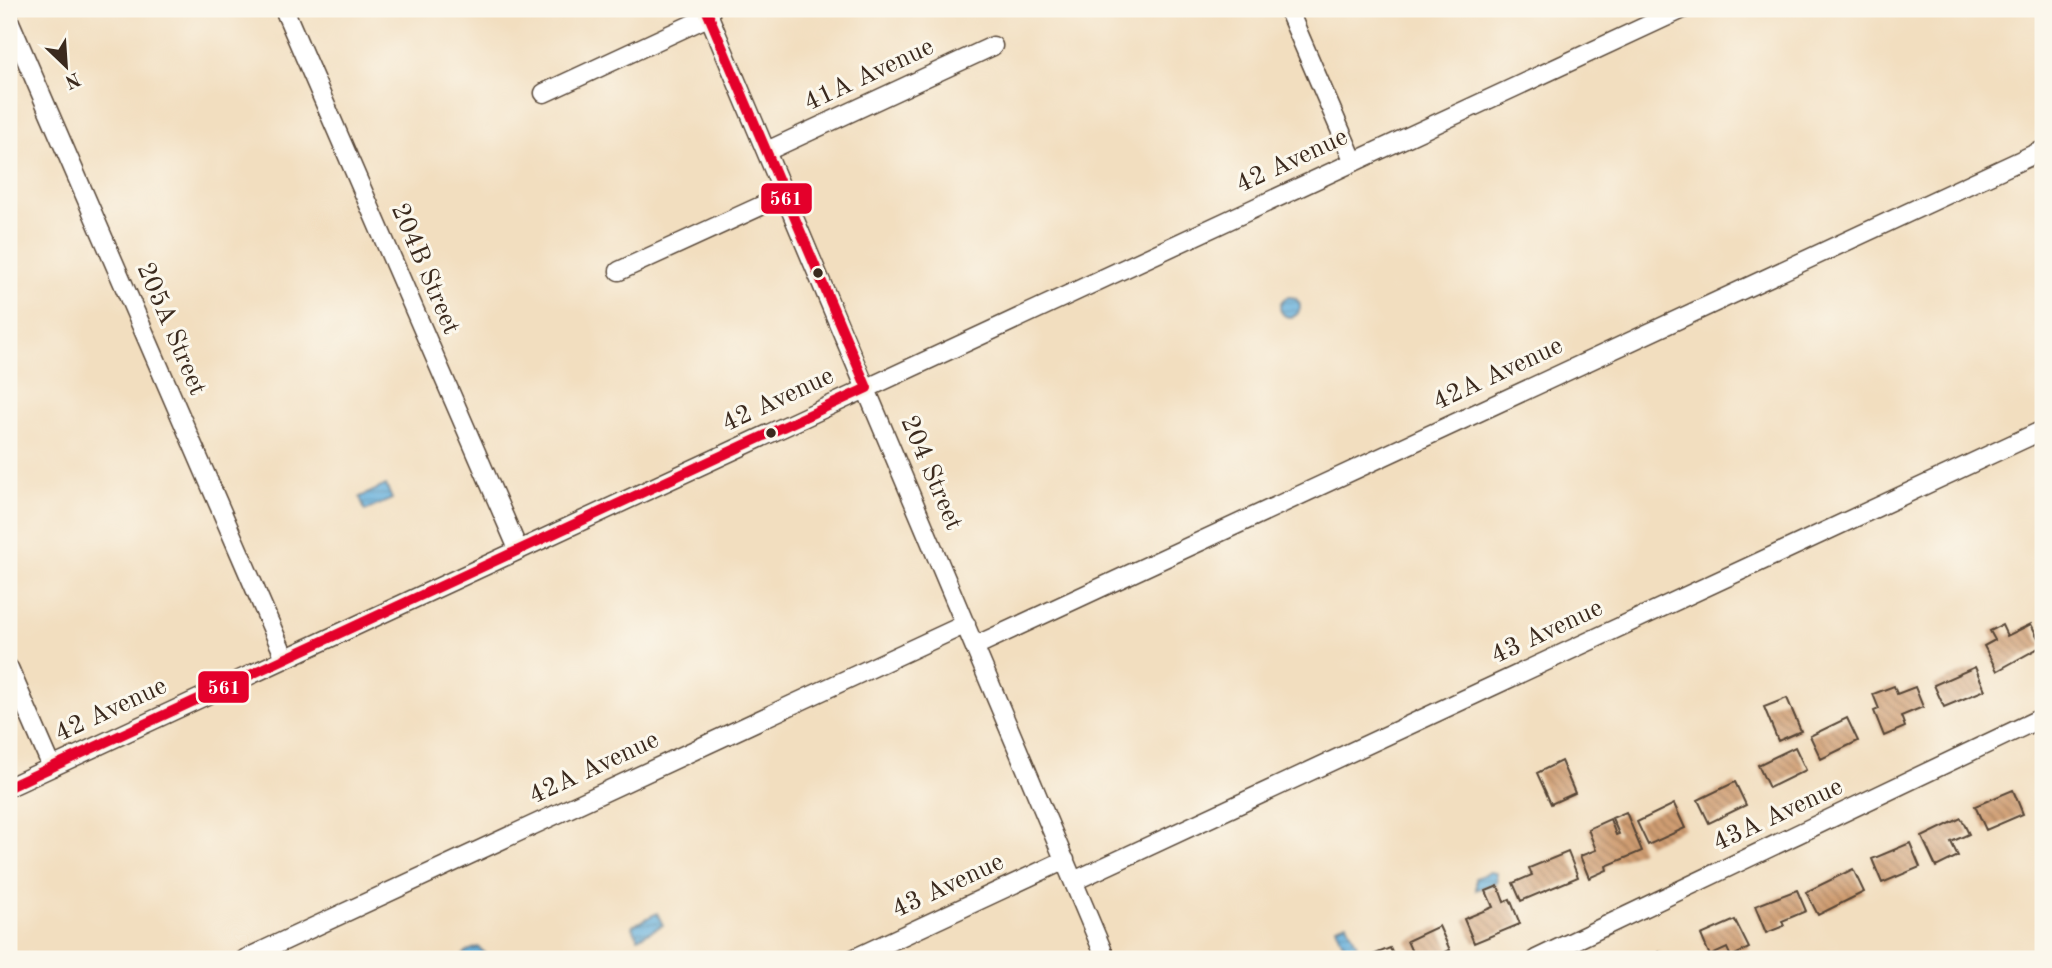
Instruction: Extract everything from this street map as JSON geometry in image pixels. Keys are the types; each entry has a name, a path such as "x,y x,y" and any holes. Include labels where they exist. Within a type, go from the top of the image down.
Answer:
{"street":[{"name":"204B Street","path":"284,9 518,549"},
{"path":"1288,9 1354,162"},
{"name":"42 Avenue","path":"9,787 1683,9"},
{"path":"544,93 708,13"},
{"name":"204 Street","path":"708,13 1107,959"},
{"name":"205A Street","path":"9,20 285,658"},
{"name":"41A Avenue","path":"767,151 993,46"},
{"name":"42A Avenue","path":"975,646 2043,150"},
{"path":"619,271 785,195"},
{"name":"43 Avenue","path":"1074,881 2043,430"},
{"name":"42A Avenue","path":"245,959 966,624"},
{"path":"9,668 52,767"},
{"name":"43A Avenue","path":"1536,959 2043,717"},
{"name":"43 Avenue","path":"853,959 1065,860"}],"water":[{"path":"1290,297 1297,300 1300,307 1297,314 1290,317 1283,314 1280,307 1283,300"},
{"path":"386,485 392,499 365,511 360,497"},
{"path":"1490,872 1496,873 1497,882 1476,890 1476,878"},
{"path":"657,913 663,925 638,938 632,926"},
{"path":"1347,923 1357,945 1346,950 1336,927"},
{"path":"478,947 485,953 483,959 461,959 465,952"}],"building":[{"path":"2031,624 2042,646 1997,671 1984,646 1995,640 1990,631 2002,625 2007,636"},
{"path":"1975,667 1985,690 1944,707 1934,685"},
{"path":"1894,686 1897,694 1915,687 1923,707 1901,716 1905,727 1884,736 1874,711 1879,709 1873,694"},
{"path":"1787,698 1801,731 1778,741 1764,707"},
{"path":"1847,718 1858,741 1821,759 1810,736"},
{"path":"1795,747 1806,770 1769,788 1758,765"},
{"path":"1561,761 1575,793 1551,804 1537,773"},
{"path":"1735,782 1746,805 1709,823 1698,800"},
{"path":"2013,790 2023,814 1986,830 1975,806"},
{"path":"1674,804 1685,828 1648,845 1637,822"},
{"path":"1626,812 1642,851 1606,866 1607,870 1589,878 1580,856 1596,850 1588,829 1610,819 1616,835 1619,834 1612,818"},
{"path":"1961,818 1969,834 1951,842 1958,856 1936,867 1922,837"},
{"path":"1910,843 1920,867 1882,883 1872,859"},
{"path":"1568,852 1578,877 1521,901 1513,883 1532,875 1529,868"},
{"path":"1853,869 1864,892 1818,915 1806,892"},
{"path":"1498,886 1504,902 1510,899 1520,924 1474,943 1464,919 1493,907 1486,891"},
{"path":"1797,890 1806,911 1782,921 1784,926 1766,933 1755,906"},
{"path":"1735,920 1749,948 1731,957 1727,948 1710,956 1701,935"},
{"path":"1439,926 1450,950 1430,959 1415,959 1407,941"},
{"path":"1390,948 1395,959 1363,959"},
{"path":"1659,952 1662,959 1645,959"},
{"path":"1332,954 1334,959 1318,959"}],"transit line":[{"name":"561","path":"706,9 867,388"},
{"name":"561","path":"9,787 867,388"}]}
